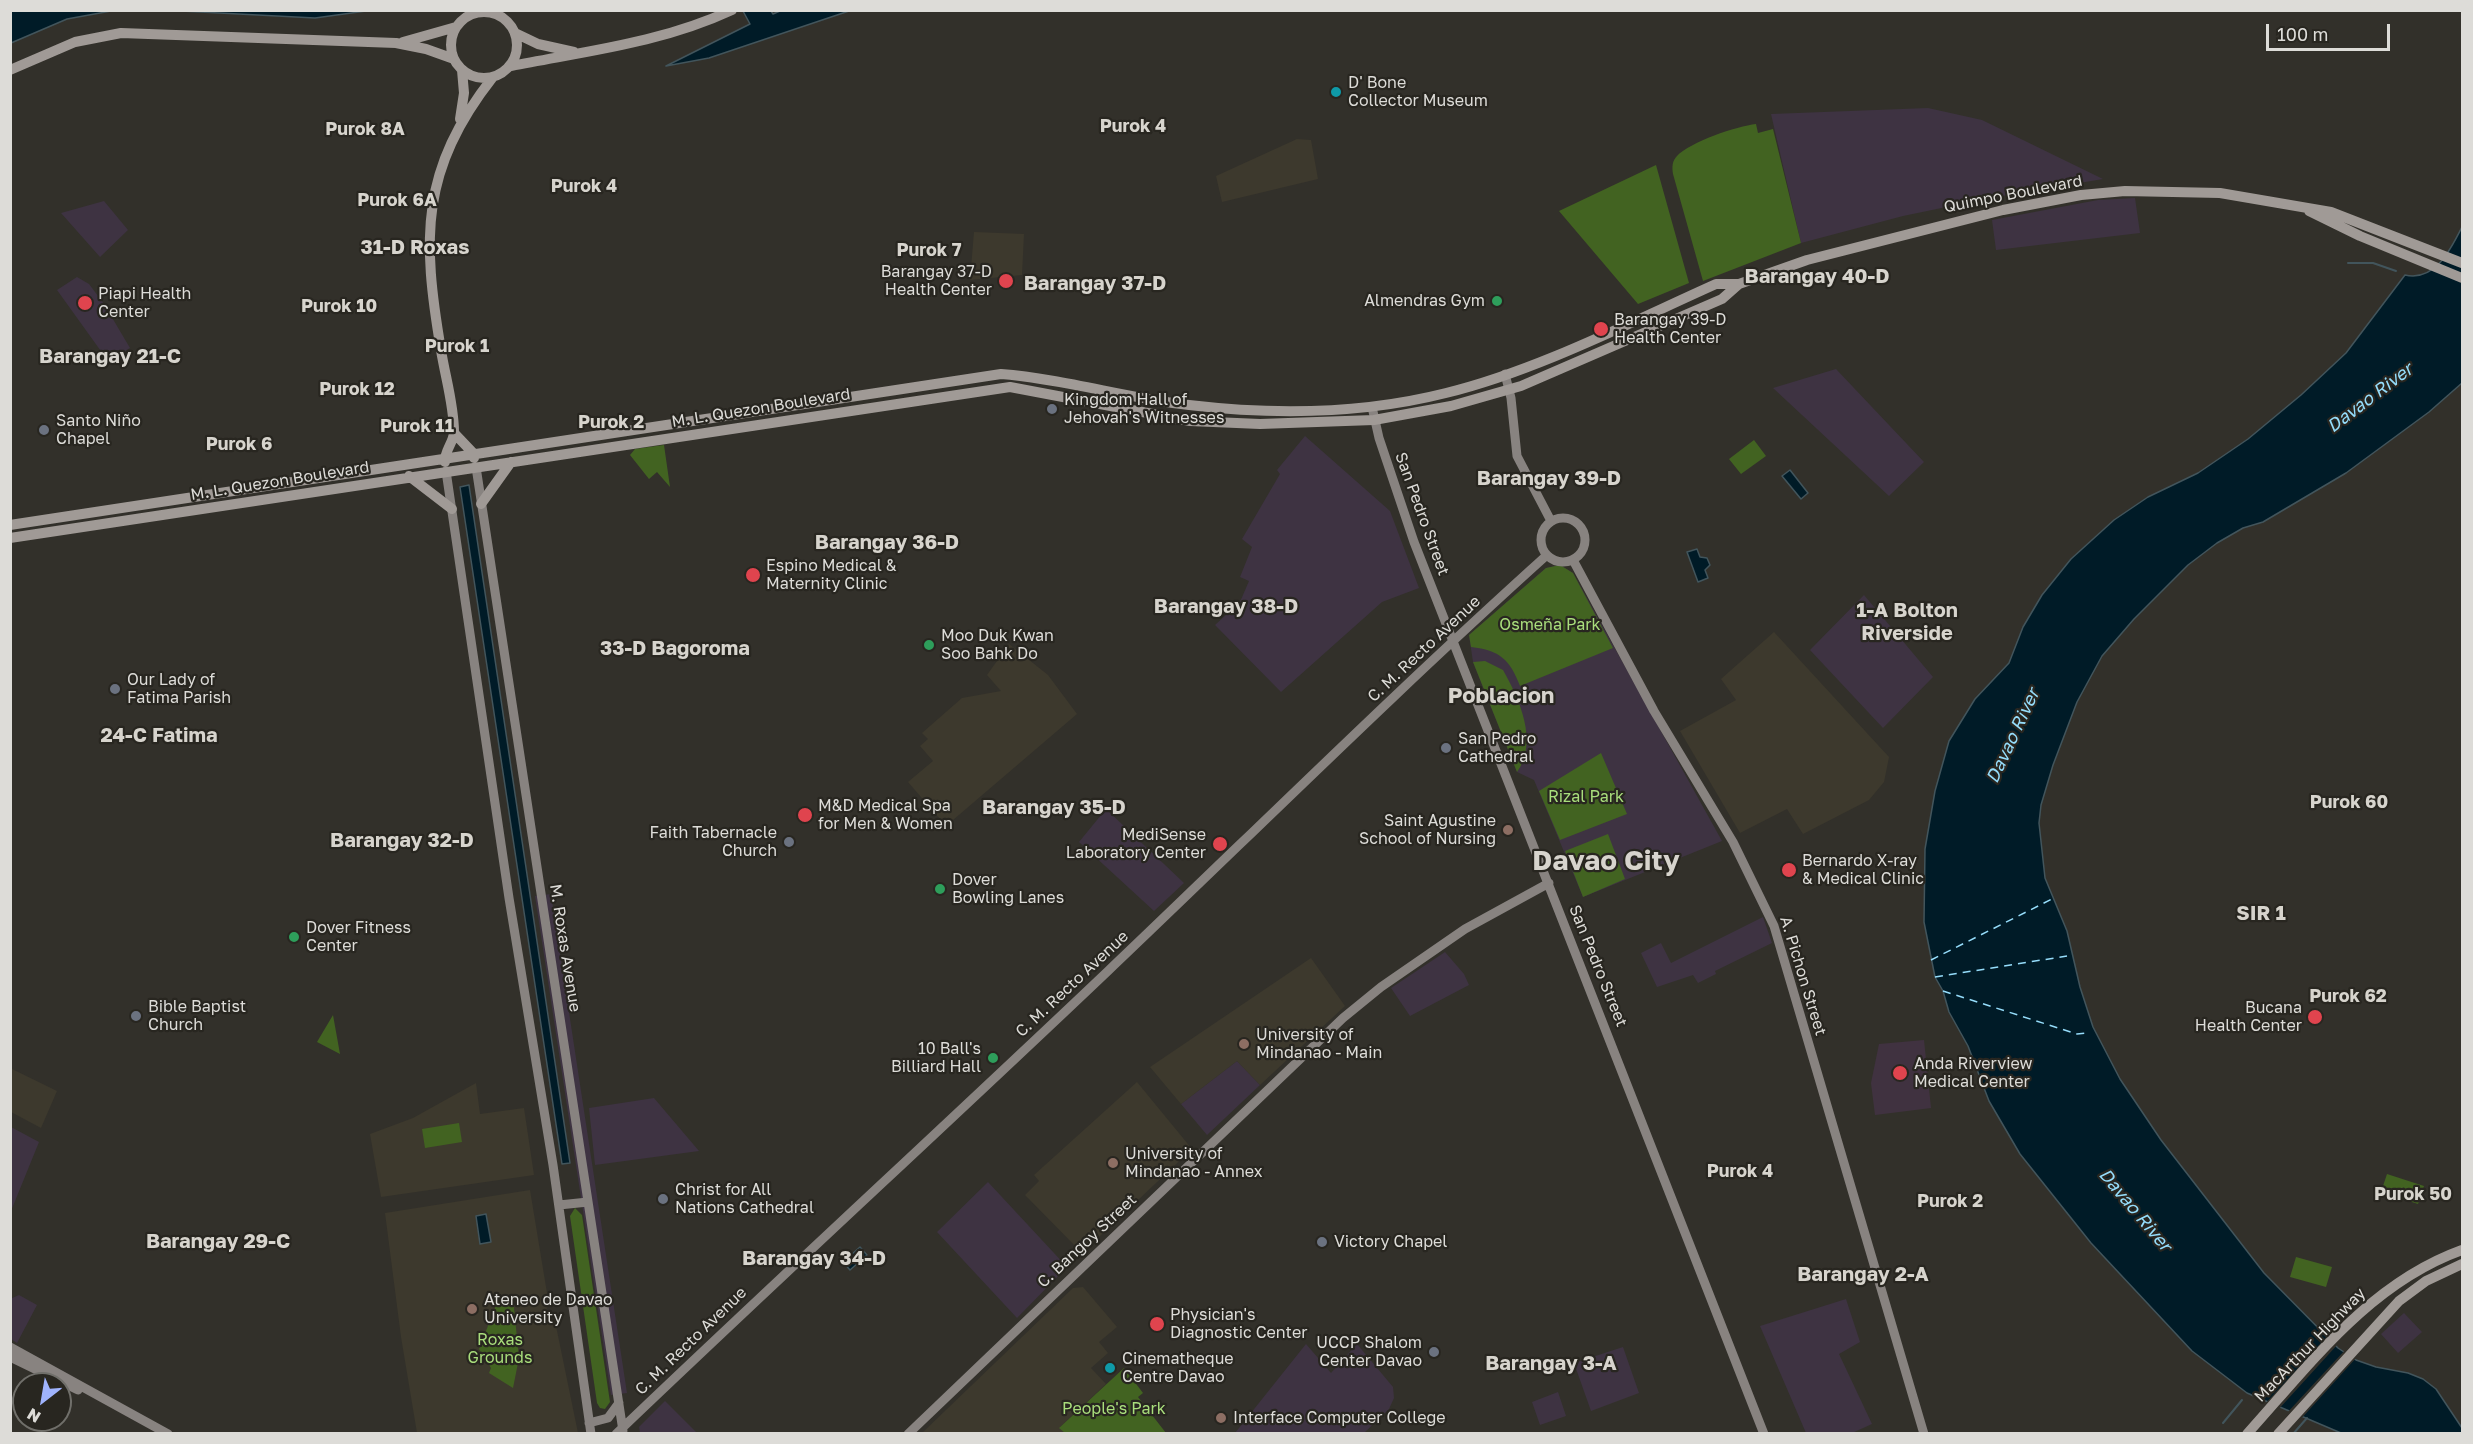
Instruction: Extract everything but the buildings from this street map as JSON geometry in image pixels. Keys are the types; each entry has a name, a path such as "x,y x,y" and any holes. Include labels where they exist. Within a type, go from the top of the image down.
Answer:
{"main road":[{"path":"619,1403 608,1418 590,1428 559,1205 509,897 444,458 454,434 432,298 429,237 437,179 459,125 493,77 510,66 614,48 675,34 732,10"},
{"path":"396,43 456,27 465,18 484,12 503,17 515,33 518,50 510,66"},
{"path":"456,27 451,46 454,59 462,70 480,78 493,77"},
{"path":"10,70 75,42 121,33 396,43 426,49 454,59"},
{"path":"515,33 547,46 580,53"},
{"path":"459,125 464,93 462,70"},
{"name":"Quimpo Boulevard","path":"1372,407 1446,393 1505,375 1716,284 1739,284 1807,260 1917,230 2082,195 2171,190 2248,197 2331,212 2366,223 2463,263"},
{"name":"Quimpo Boulevard","path":"2300,207 2360,236 2463,278"},
{"name":"Quimpo Boulevard","path":"1374,420 1450,406 1510,390 1722,299 1739,284"},
{"name":"M. L. Quezon Boulevard","path":"10,525 1001,374 1036,377 1188,405 1291,411 1372,407"},
{"path":"1505,375 1510,390 1516,456 1551,521"},
{"name":"M. L. Quezon Boulevard","path":"10,538 1010,387 1190,421 1308,424 1374,420"},
{"name":"San Pedro Street","path":"1372,407 1374,420 1409,528 1764,1434"},
{"path":"454,434 474,454 476,467"},
{"path":"481,504 511,462"},
{"name":"M. Roxas Avenue","path":"476,467 619,1403 621,1432"},
{"path":"409,476 452,509"},
{"path":"1568,518 1583,529 1585,547 1573,560 1561,562 1547,555 1541,540 1545,528 1551,521 1568,518"},
{"name":"C. M. Recto Avenue","path":"621,1432 1252,834 1453,640 1547,555"},
{"name":"A. Pichon Street","path":"1573,560 1654,711 1733,842 1774,926 1924,1434"},
{"name":"C. Bangoy Street","path":"908,1434 1343,1018 1381,987 1472,925 1549,883"},
{"path":"559,1205 588,1202"},
{"name":"MacArthur Highway","path":"2247,1434 2333,1339 2394,1284 2439,1259 2463,1250"},
{"name":"MacArthur Highway","path":"2278,1434 2391,1309 2426,1281 2463,1264"},
{"path":"10,1347 102,1400 168,1434"},
{"path":"10,1357 58,1382 102,1400"}],"shaded area":[{"path":"1928,108 1982,120 2103,179 1903,216 1801,243 1771,114"},
{"path":"1297,139 1311,140 1318,179 1222,202 1216,176"},
{"path":"2135,198 2140,233 1996,250 1992,220 2098,200"},
{"path":"104,201 128,230 100,257 61,213"},
{"path":"974,232 1024,234 1022,275 970,280"},
{"path":"77,277 89,284 104,304 130,348 108,361 57,290"},
{"path":"1836,369 1924,462 1889,496 1773,388"},
{"path":"1305,436 1390,511 1419,588 1382,602 1281,692 1215,625 1240,602 1249,581 1240,577 1252,547 1242,539 1280,474 1277,470"},
{"path":"1560,565 1573,573 1722,841 1583,897 1534,780 1517,772 1473,662 1469,635 1546,568"},
{"path":"1864,595 1933,677 1883,728 1810,650"},
{"path":"1774,632 1889,757 1884,782 1869,800 1803,834 1787,809 1740,833 1680,731 1736,700 1721,679"},
{"path":"1009,644 1048,675 1077,714 946,826 908,782 933,761 920,746 928,739 922,733 962,698 1001,691 987,675"},
{"path":"1106,809 1184,883 1154,911 1079,842"},
{"path":"551,894 627,1393 611,1395 535,896"},
{"path":"1763,917 1772,943 1715,971 1716,974 1698,983 1693,975 1657,987 1641,953 1661,943 1671,963"},
{"path":"1445,952 1464,974 1469,985 1410,1016 1391,988"},
{"name":"University of Mindanao - Main","path":"1311,958 1345,1006 1260,1085 1237,1061 1181,1104 1150,1067"},
{"name":"Anda Riverview Medical Center","path":"1924,1040 1931,1108 1875,1115 1871,1083 1879,1044"},
{"path":"1237,1061 1260,1085 1207,1135 1181,1104"},
{"path":"12,1069 57,1091 41,1128 11,1112"},
{"name":"University of Mindanao - Annex","path":"1137,1082 1192,1149 1082,1253 1025,1195 1039,1181 1034,1175"},
{"path":"476,1083 480,1114 524,1108 534,1175 381,1197 370,1134 413,1118"},
{"path":"654,1098 699,1151 595,1165 589,1108"},
{"path":"11,1127 39,1142 11,1211"},
{"path":"988,1182 1067,1267 1017,1318 937,1232"},
{"name":"Ateneo de Davao University","path":"530,1190 549,1305 544,1313 555,1321 578,1433 417,1433 401,1337 385,1213"},
{"path":"1083,1287 1117,1327 1099,1342 1108,1353 1091,1368 1106,1384 1060,1427 1065,1433 921,1434 1073,1288"},
{"path":"19,1295 37,1305 17,1343 11,1339 10,1299"},
{"path":"1846,1299 1860,1342 1839,1354 1872,1424 1852,1433 1806,1433 1760,1326"},
{"path":"2404,1313 2422,1332 2398,1353 2381,1334"},
{"path":"1306,1344 1331,1373 1357,1344 1393,1387 1394,1398 1389,1409 1364,1433 1235,1433"},
{"path":"1623,1347 1639,1393 1591,1411 1574,1363"},
{"path":"1558,1392 1566,1416 1540,1425 1532,1402"},
{"path":"665,1401 697,1433 640,1433 639,1427"}],"green space":[{"path":"1756,124 1758,133 1773,129 1801,243 1703,281 1673,174 1673,162 1677,156 1692,145 1726,131"},
{"path":"1656,165 1689,283 1638,304 1559,211"},
{"path":"1754,440 1766,456 1741,474 1729,459"},
{"path":"664,445 670,487 657,472 649,479 630,455 635,449"},
{"name":"Osmeña Park","path":"1560,565 1573,573 1613,648 1520,686 1512,669 1503,658 1481,648 1471,647 1469,635 1546,568"},
{"path":"1485,661 1503,670 1524,720 1526,747 1517,772 1473,662"},
{"name":"Rizal Park","path":"1601,753 1627,814 1560,840 1539,791"},
{"path":"1608,834 1625,879 1583,897 1565,851"},
{"path":"333,1015 340,1054 317,1042"},
{"path":"459,1123 462,1142 425,1148 422,1129"},
{"path":"2387,1174 2424,1186 2418,1204 2381,1192"},
{"path":"575,1208 582,1215 610,1402 605,1409 600,1408 597,1403 570,1216"},
{"path":"2296,1257 2332,1267 2326,1287 2290,1277"},
{"name":"Roxas Grounds","path":"513,1298 519,1358 513,1388 489,1373 491,1368 479,1349 498,1300"},
{"name":"People's Park","path":"1124,1368 1143,1393 1138,1397 1166,1433 1065,1433 1059,1428"}],"water":[{"path":"11,10 111,11 67,19 11,43"},
{"path":"181,11 366,11 315,18"},
{"path":"743,11 771,11 773,14 780,11 849,11 709,58 666,66 750,24"},
{"name":"Davao River","path":"2462,227 2462,383 2429,412 2346,473 2263,522 2243,528 2217,543 2188,565 2134,619 2102,656 2077,702 2053,765 2041,805 2039,823 2045,878 2067,931 2080,987 2093,1027 2120,1079 2161,1140 2264,1273 2338,1348 2356,1360 2423,1379 2436,1389 2462,1428 2462,1433 2341,1433 2247,1393 2192,1351 2091,1243 2020,1154 1989,1101 1968,1046 1949,1012 1943,991 1935,977 1924,922 1925,849 1935,791 1949,741 1975,699 2009,663 2023,627 2042,595 2071,559 2114,520 2148,497 2198,473 2248,439 2301,395 2346,353 2405,275 2425,274 2441,262"},
{"path":"1790,470 1808,493 1801,499 1782,476"},
{"path":"469,485 570,1163 562,1164 460,487"},
{"path":"1697,549 1700,557 1707,558 1710,565 1705,570 1708,578 1698,582 1687,552"},
{"path":"486,1214 491,1242 480,1244 476,1216"},
{"path":"860,1247 867,1255 850,1270 843,1262"}],"pier":[{"path":"2328,1335 2338,1344 2277,1411 2264,1405"},
{"path":"2346,1349 2357,1357 2300,1420 2286,1414"}],"waterway":[{"path":"2348,263 2373,263 2396,271"},
{"path":"2223,1423 2242,1400"},
{"path":"2293,1434 2307,1418"}],"ferry route":[{"path":"1931,960 2052,899"},
{"path":"1935,977 2067,956"},
{"path":"1943,991 2077,1034 2086,1033"}],"place":[{"name":"D' Bone Collector Museum","path":"1336,92"},
{"name":"Barangay 37-D Health Center","path":"1006,281"},
{"name":"Almendras Gym","path":"1497,301"},
{"name":"Piapi Health Center","path":"85,303"},
{"name":"Barangay 39-D Health Center","path":"1601,329"},
{"name":"Kingdom Hall of Jehovah's Witnesses","path":"1052,409"},
{"name":"Santo Niño Chapel","path":"44,430"},
{"name":"Espino Medical & Maternity Clinic","path":"753,575"},
{"name":"Moo Duk Kwan Soo Bahk Do","path":"929,645"},
{"name":"Our Lady of Fatima Parish","path":"115,689"},
{"name":"San Pedro Cathedral","path":"1446,748"},
{"name":"M&D Medical Spa for Men & Women","path":"805,815"},
{"name":"Saint Agustine School of Nursing","path":"1508,830"},
{"name":"Faith Tabernacle Church","path":"789,842"},
{"name":"MediSense Laboratory Center","path":"1220,844"},
{"name":"Bernardo X-ray & Medical Clinic","path":"1789,870"},
{"name":"Dover Bowling Lanes","path":"940,889"},
{"name":"Dover Fitness Center","path":"294,937"},
{"name":"Bible Baptist Church","path":"136,1016"},
{"name":"Bucana Health Center","path":"2315,1017"},
{"name":"University of Mindanao - Main","path":"1244,1044"},
{"name":"10 Ball's Billiard Hall","path":"993,1058"},
{"name":"Anda Riverview Medical Center","path":"1900,1073"},
{"name":"University of Mindanao - Annex","path":"1113,1163"},
{"name":"Christ for All Nations Cathedral","path":"663,1199"},
{"name":"Victory Chapel","path":"1322,1242"},
{"name":"Ateneo de Davao University","path":"472,1309"},
{"name":"Physician's Diagnostic Center","path":"1157,1324"},
{"name":"UCCP Shalom Center Davao","path":"1434,1352"},
{"name":"Cinematheque Centre Davao","path":"1110,1368"},
{"name":"Interface Computer College","path":"1221,1418"}],"district":[{"name":"Purok 4","path":"1133,126"},
{"name":"Purok 8A","path":"365,129"},
{"name":"Purok 4","path":"584,186"},
{"name":"Purok 6A","path":"397,200"},
{"name":"31-D Roxas","path":"415,248"},
{"name":"Purok 7","path":"929,250"},
{"name":"Barangay 40-D","path":"1817,277"},
{"name":"Barangay 37-D","path":"1095,284"},
{"name":"Purok 10","path":"339,306"},
{"name":"Purok 1","path":"457,346"},
{"name":"Barangay 21-C","path":"110,357"},
{"name":"Purok 12","path":"357,389"},
{"name":"Purok 2","path":"611,422"},
{"name":"Purok 11","path":"417,426"},
{"name":"Purok 6","path":"239,444"},
{"name":"Barangay 39-D","path":"1549,479"},
{"name":"Barangay 36-D","path":"887,543"},
{"name":"Barangay 38-D","path":"1226,607"},
{"name":"1-A Bolton Riverside","path":"1907,622"},
{"name":"33-D Bagoroma","path":"675,649"},
{"name":"Poblacion","path":"1501,696"},
{"name":"24-C Fatima","path":"159,736"},
{"name":"Purok 60","path":"2349,802"},
{"name":"Barangay 35-D","path":"1054,808"},
{"name":"Barangay 32-D","path":"402,841"},
{"name":"Davao City","path":"1606,861"},
{"name":"SIR 1","path":"2261,914"},
{"name":"Purok 62","path":"2348,996"},
{"name":"Purok 4","path":"1740,1171"},
{"name":"Purok 50","path":"2413,1194"},
{"name":"Purok 2","path":"1950,1201"},
{"name":"Barangay 29-C","path":"218,1242"},
{"name":"Barangay 34-D","path":"814,1259"},
{"name":"Barangay 2-A","path":"1863,1275"},
{"name":"Barangay 3-A","path":"1551,1364"}]}
